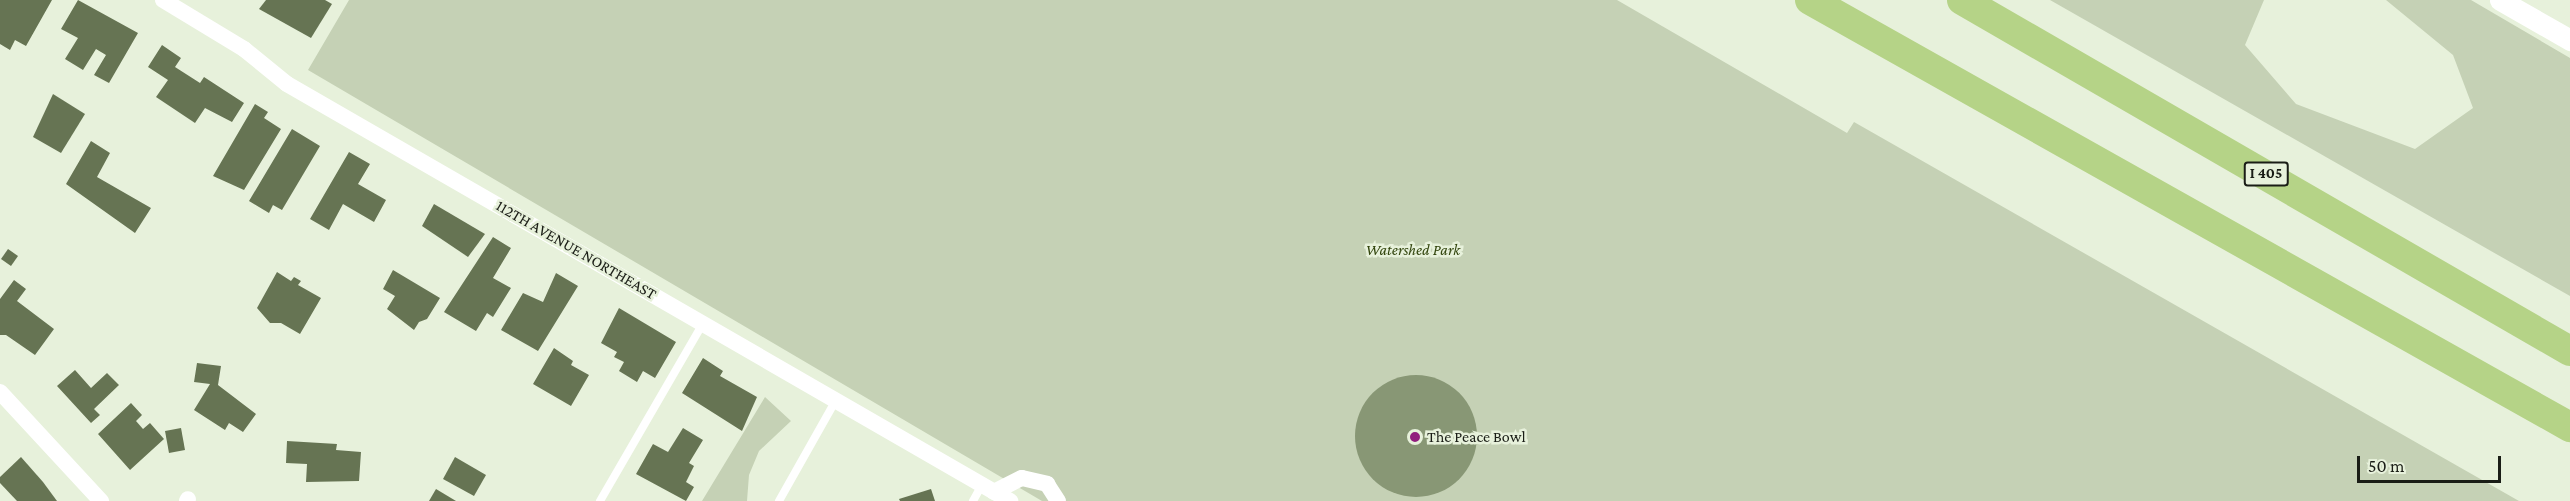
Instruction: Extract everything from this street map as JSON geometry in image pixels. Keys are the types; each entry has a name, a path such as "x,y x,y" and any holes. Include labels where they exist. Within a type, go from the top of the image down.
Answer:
{"highway":[{"path":"1810,0 2570,427"},
{"name":"I 405","path":"1962,0 2570,351"}],"street":[{"name":"112TH AVENUE NORTHEAST","path":"163,0 244,49 287,84 1010,501"},
{"path":"2500,0 2570,40"},
{"path":"0,392 101,501"},
{"path":"988,488 1022,478 1047,484 1058,501"}],"lane":[{"path":"600,501 703,323"},
{"path":"779,501 836,400"},
{"path":"973,501 988,488"}],"green space":[{"name":"Watershed Park","path":"349,0 1617,0 1847,133 1854,122 2519,501 1042,501 308,70"},
{"path":"2050,0 2264,0 2245,45 2296,104 2415,149 2473,108 2453,55 2386,0 2471,0 2570,58 2570,296"},
{"path":"765,397 791,421 759,451 749,475 747,501 702,501"}],"shaded area":[{"name":"The Peace Bowl","path":"1416,375 1439,380 1450,385 1459,393 1467,402 1472,413 1477,436 1472,459 1467,470 1459,479 1450,487 1439,492 1416,497 1393,492 1382,487 1373,479 1365,470 1360,459 1355,436 1360,413 1365,402 1373,393 1382,385 1393,380"}],"building":[{"path":"0,0 52,0 26,46 15,40 10,50 0,44"},
{"path":"78,0 138,33 109,83 94,75 106,55 96,49 83,70 65,59 78,38 61,29"},
{"path":"266,0 325,0 332,4 311,38 259,9"},
{"path":"162,45 181,58 175,67 200,83 204,77 244,103 232,122 205,108 195,123 156,97 168,80 148,67"},
{"path":"53,94 85,114 61,153 33,137"},
{"path":"255,104 268,112 264,118 281,129 244,190 213,176"},
{"path":"292,129 320,146 282,210 273,205 269,213 249,201"},
{"path":"91,141 110,153 97,177 151,208 135,233 66,184"},
{"path":"349,152 370,164 358,184 386,200 374,222 343,204 329,230 310,219"},
{"path":"434,204 485,234 468,257 422,226"},
{"path":"493,237 511,248 493,278 511,288 493,317 487,313 476,331 444,312"},
{"path":"8,249 18,256 11,266 1,259"},
{"path":"393,270 440,298 427,319 419,322 414,330 387,309 395,296 383,289"},
{"path":"277,272 291,281 294,277 301,281 298,285 321,298 300,334 281,323 270,323 257,308"},
{"path":"556,273 578,286 538,351 501,330 523,293 543,302"},
{"path":"14,280 26,289 17,301 54,329 35,355 6,335 0,335 0,299"},
{"path":"619,308 676,342 655,378 643,371 637,382 619,371 624,362 614,357 617,352 601,343"},
{"path":"554,348 573,361 571,365 589,375 571,406 533,384"},
{"path":"703,358 723,371 720,376 757,397 742,431 682,393"},
{"path":"197,363 221,366 218,385 256,414 243,432 229,423 225,430 194,410 210,384 194,382"},
{"path":"75,370 91,388 107,373 119,385 94,409 100,415 91,423 57,386"},
{"path":"131,403 142,415 136,421 143,429 150,423 164,439 130,470 98,434"},
{"path":"181,428 185,450 169,453 165,431"},
{"path":"683,428 703,440 689,463 694,466 686,482 694,487 686,501 636,474 653,444 668,452"},
{"path":"287,441 337,444 336,450 361,452 359,481 306,482 307,464 286,463"},
{"path":"21,457 57,501 17,501 0,483 0,477"},
{"path":"455,457 486,475 474,496 443,479"},
{"path":"436,489 456,501 429,501"},
{"path":"931,489 935,501 900,501 899,499"}],"place":[{"name":"The Peace Bowl","path":"1415,437"}]}
